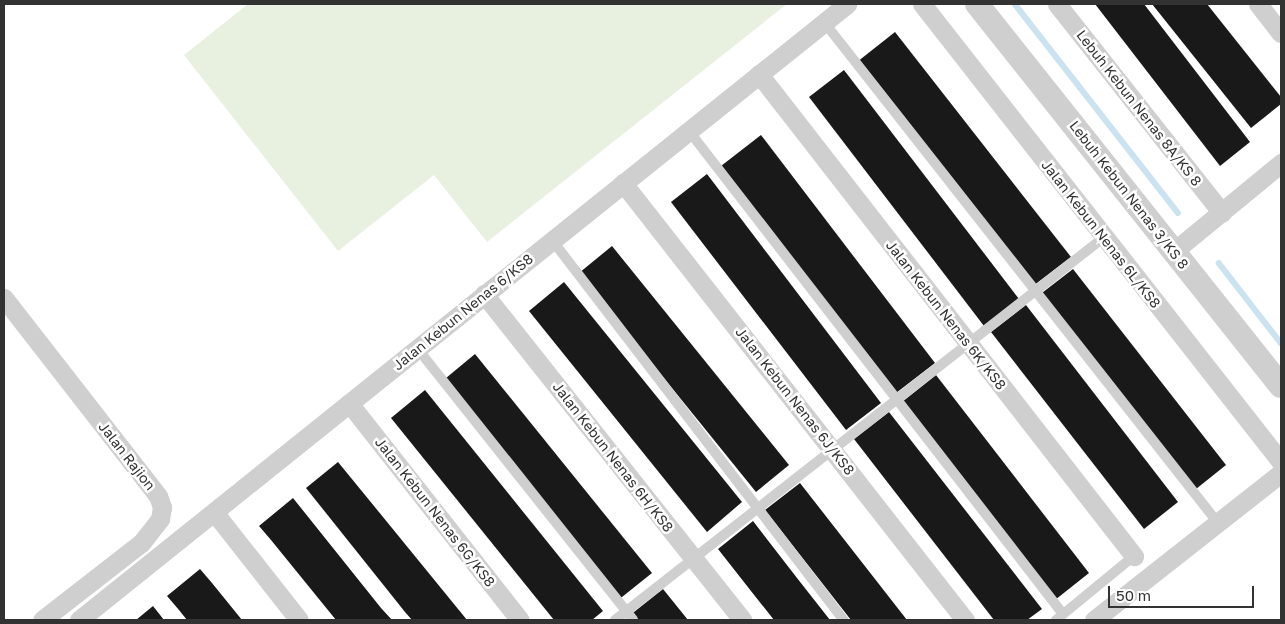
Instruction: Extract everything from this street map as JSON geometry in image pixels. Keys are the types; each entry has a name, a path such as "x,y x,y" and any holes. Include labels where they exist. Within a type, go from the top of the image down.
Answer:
{"street":[{"name":"Jalan Kebun Nenas 6/KS8","path":"79,620 847,4"},
{"name":"Jalan Kebun Nenas 6L/KS8","path":"922,4 1103,238 1281,462"},
{"name":"Lebuh Kebun Nenas 3/KS 8","path":"978,4 1281,386"},
{"name":"Lebuh Kebun Nenas 8A/KS 8","path":"1057,4 1222,213"},
{"path":"1258,4 1281,33"},
{"name":"Jalan Kebun Nenas 6K/KS8","path":"758,74 1134,556"},
{"path":"1174,251 1281,163"},
{"name":"Jalan Kebun Nenas 6J/KS8","path":"623,183 965,620"},
{"name":"Jalan Kebun Nenas 6H/KS8","path":"484,294 742,620"},
{"name":"Jalan Rajion","path":"4,298 158,496 162,507 160,519 141,543 42,620"},
{"name":"Jalan Kebun Nenas 6G/KS8","path":"349,403 520,620"},
{"path":"1094,620 1281,473"},
{"path":"214,512 300,620"}],"lane":[{"path":"824,22 1034,292 1218,523"},
{"path":"689,131 897,399 1059,617 1134,556"},
{"path":"615,620 1103,238"},
{"path":"552,240 844,620"},
{"path":"417,348 633,620"}],"green space":[{"path":"248,4 787,4 487,242 434,175 338,251 184,55"}],"building":[{"path":"1095,4 1144,4 1250,142 1220,166"},
{"path":"1152,4 1207,4 1281,97 1281,104 1251,128"},
{"path":"895,32 1071,257 1033,286 857,62"},
{"path":"844,70 1019,299 984,326 809,97"},
{"path":"761,135 935,363 896,393 721,166"},
{"path":"707,174 881,403 846,430 671,202"},
{"path":"612,246 789,465 756,492 579,273"},
{"path":"1073,269 1226,465 1191,493 1038,296"},
{"path":"564,282 742,502 707,532 529,311"},
{"path":"1026,305 1178,502 1144,529 991,332"},
{"path":"475,354 652,573 617,601 440,383"},
{"path":"936,375 1089,573 1055,600 902,402"},
{"path":"425,390 603,611 592,620 554,620 391,418"},
{"path":"889,412 1042,609 1027,620 994,620 854,439"},
{"path":"338,462 467,620 412,620 405,612 306,488"},
{"path":"800,483 907,620 851,620 765,510"},
{"path":"293,498 392,620 336,620 259,526"},
{"path":"753,521 830,620 774,620 718,549"},
{"path":"200,569 242,620 187,620 167,596"},
{"path":"663,589 688,620 632,620 629,616"},
{"path":"153,606 164,620 136,620"}],"waterway":[{"path":"1015,4 1178,213"},
{"path":"1219,263 1281,343"}]}
